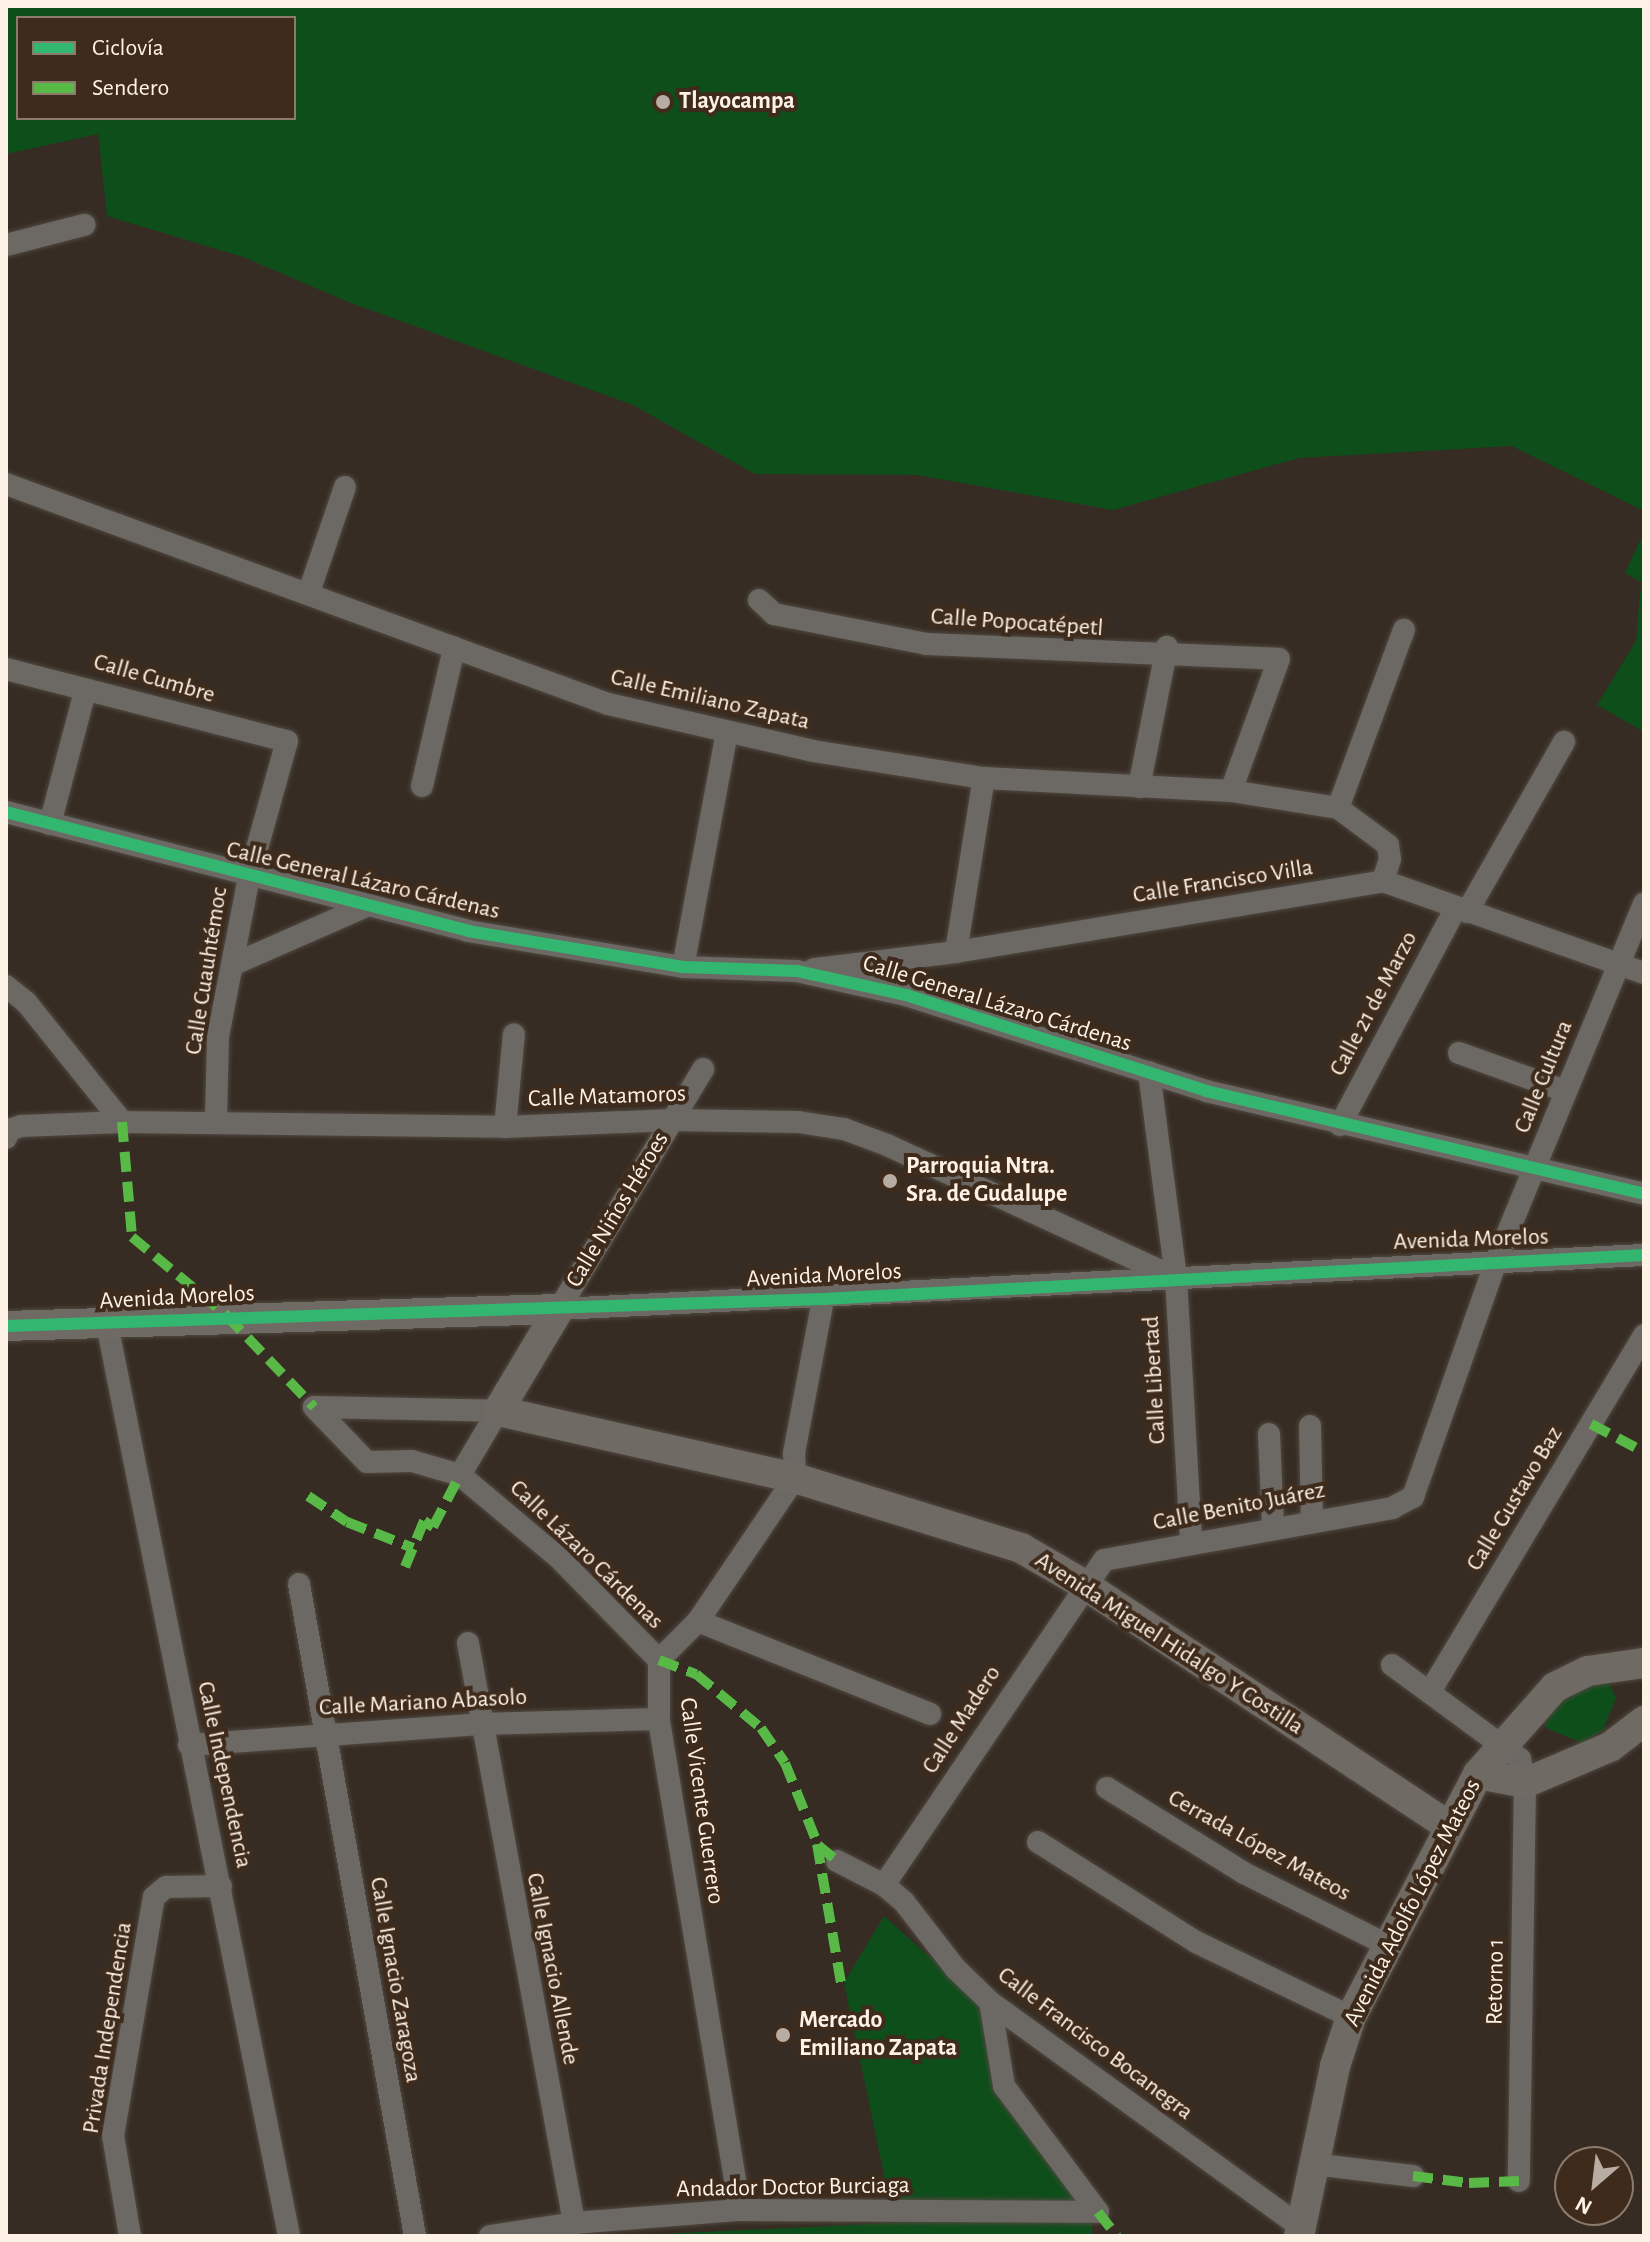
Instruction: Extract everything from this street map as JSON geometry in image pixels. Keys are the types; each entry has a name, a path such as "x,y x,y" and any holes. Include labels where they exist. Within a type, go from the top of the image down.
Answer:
{"street":[{"path":"6,245 84,225"},
{"name":"Calle Emiliano Zapata","path":"6,484 309,592 608,704 727,733 984,778 1231,791 1338,808 1388,845 1390,859 1383,881"},
{"path":"309,592 345,487"},
{"name":"Calle Popocatépetl","path":"759,600 774,614 927,644 1279,659 1231,791"},
{"path":"1338,808 1404,630"},
{"path":"422,786 454,648"},
{"path":"1139,787 1166,652"},
{"name":"Calle Cumbre","path":"6,669 287,741"},
{"path":"50,824 83,699"},
{"path":"683,967 727,733"},
{"name":"Calle Cuauhtémoc","path":"216,1121 218,1037 249,877 287,741"},
{"name":"Calle 21 de Marzo","path":"1340,1125 1461,910 1564,742"},
{"path":"956,952 984,778"},
{"name":"Calle General Lázaro Cárdenas","path":"6,812 364,907 683,967 797,971 906,995 1149,1072 1340,1125 1644,1194"},
{"name":"Calle Francisco Villa","path":"797,971 956,952 1383,881 1644,973"},
{"name":"Calle Cultura","path":"1413,1497 1496,1261 1644,903"},
{"path":"232,965 364,907"},
{"path":"6,986 26,1002 122,1122"},
{"path":"505,1127 514,1034"},
{"path":"1459,1053 1565,1091"},
{"name":"Calle Niños Héroes","path":"460,1475 703,1069"},
{"name":"Calle Libertad","path":"1149,1072 1176,1278 1191,1542"},
{"name":"Calle Matamoros","path":"8,1134 122,1122 505,1127 671,1120 798,1122 844,1129 1176,1278"},
{"name":"Avenida Morelos","path":"6,1326 823,1299 1644,1255"},
{"path":"659,1660 698,1621 795,1478 794,1453 823,1299"},
{"name":"Calle Independencia","path":"107,1324 289,2236"},
{"name":"Calle Gustavo Baz","path":"1431,1690 1644,1335"},
{"name":"Calle Lázaro Cárdenas","path":"498,1411 314,1407 367,1462 412,1461 460,1475 559,1558 659,1660"},
{"name":"Avenida Miguel Hidalgo Y Costilla","path":"498,1411 795,1478 1021,1548 1083,1584 1448,1826"},
{"path":"1310,1426 1312,1519"},
{"path":"1269,1434 1273,1527"},
{"name":"Calle Benito Juárez","path":"1083,1584 1104,1560 1312,1519 1392,1508 1413,1497"},
{"name":"Calle Ignacio Zaragoza","path":"299,1584 415,2236"},
{"name":"Calle Madero","path":"884,1885 1083,1584"},
{"path":"698,1621 930,1714"},
{"name":"Calle Ignacio Allende","path":"468,1643 480,1724 574,2223"},
{"name":"Calle Vicente Guerrero","path":"659,1660 659,1719 740,2210"},
{"name":"Avenida Adolfo López Mateos","path":"1300,2231 1312,2164 1351,2017 1448,1826 1478,1774 1555,1687 1588,1671 1644,1663"},
{"path":"1392,1665 1504,1744 1520,1759 1525,1783"},
{"name":"Calle Mariano Abasolo","path":"189,1745 480,1724 659,1719"},
{"path":"1478,1774 1525,1783 1610,1747 1644,1721"},
{"name":"Retorno 1","path":"1519,2181 1525,1783"},
{"name":"Cerrada López Mateos","path":"1107,1788 1244,1873 1387,1945"},
{"path":"1038,1842 1196,1942 1351,2017"},
{"name":"Calle Francisco Bocanegra","path":"837,1861 884,1885 990,2002 1300,2231"},
{"name":"Privada Independencia","path":"130,2236 113,2136 154,1897 166,1887 221,1886"},
{"name":"Andador Doctor Burciaga","path":"490,2236 574,2223 740,2210 1098,2212 1004,2086 990,2002"},
{"path":"1312,2164 1413,2176"}],"green space":[{"path":"6,6 1644,6 1644,511 1512,446 1299,458 1113,510 917,475 755,474 633,405 351,303 243,257 107,216 98,134 6,154"},
{"path":"1644,532 1644,732 1597,705 1636,641 1641,582 1625,573"},
{"path":"1607,1678 1616,1698 1603,1730 1582,1743 1546,1728 1542,1714 1547,1707"},
{"path":"884,1916 982,2004 1001,2091 1085,2206 890,2204 844,1983"},
{"path":"911,2222 1092,2223 1092,2236 620,2236"}],"marked path":[{"path":"122,1122 132,1237 227,1316 314,1407"},
{"path":"1591,1424 1644,1452"},
{"path":"405,1567 424,1521 433,1527 460,1475"},
{"path":"308,1496 347,1522 413,1548"},
{"path":"659,1660 696,1674 761,1728 785,1763 818,1845 837,1861"},
{"path":"817,1844 842,1989"},
{"path":"1413,2176 1469,2183 1519,2181"},
{"path":"1098,2212 1117,2236"}],"cycle path":[{"path":"6,812 468,931 683,967 797,971 906,995 1206,1091 1644,1194"},
{"path":"6,1326 823,1299 1644,1255"}],"place":[{"name":"Tlayocampa","path":"663,102"},
{"name":"Parroquia Ntra. Sra. de Gudalupe","path":"890,1181"},
{"name":"Mercado Emiliano Zapata","path":"783,2035"}]}
